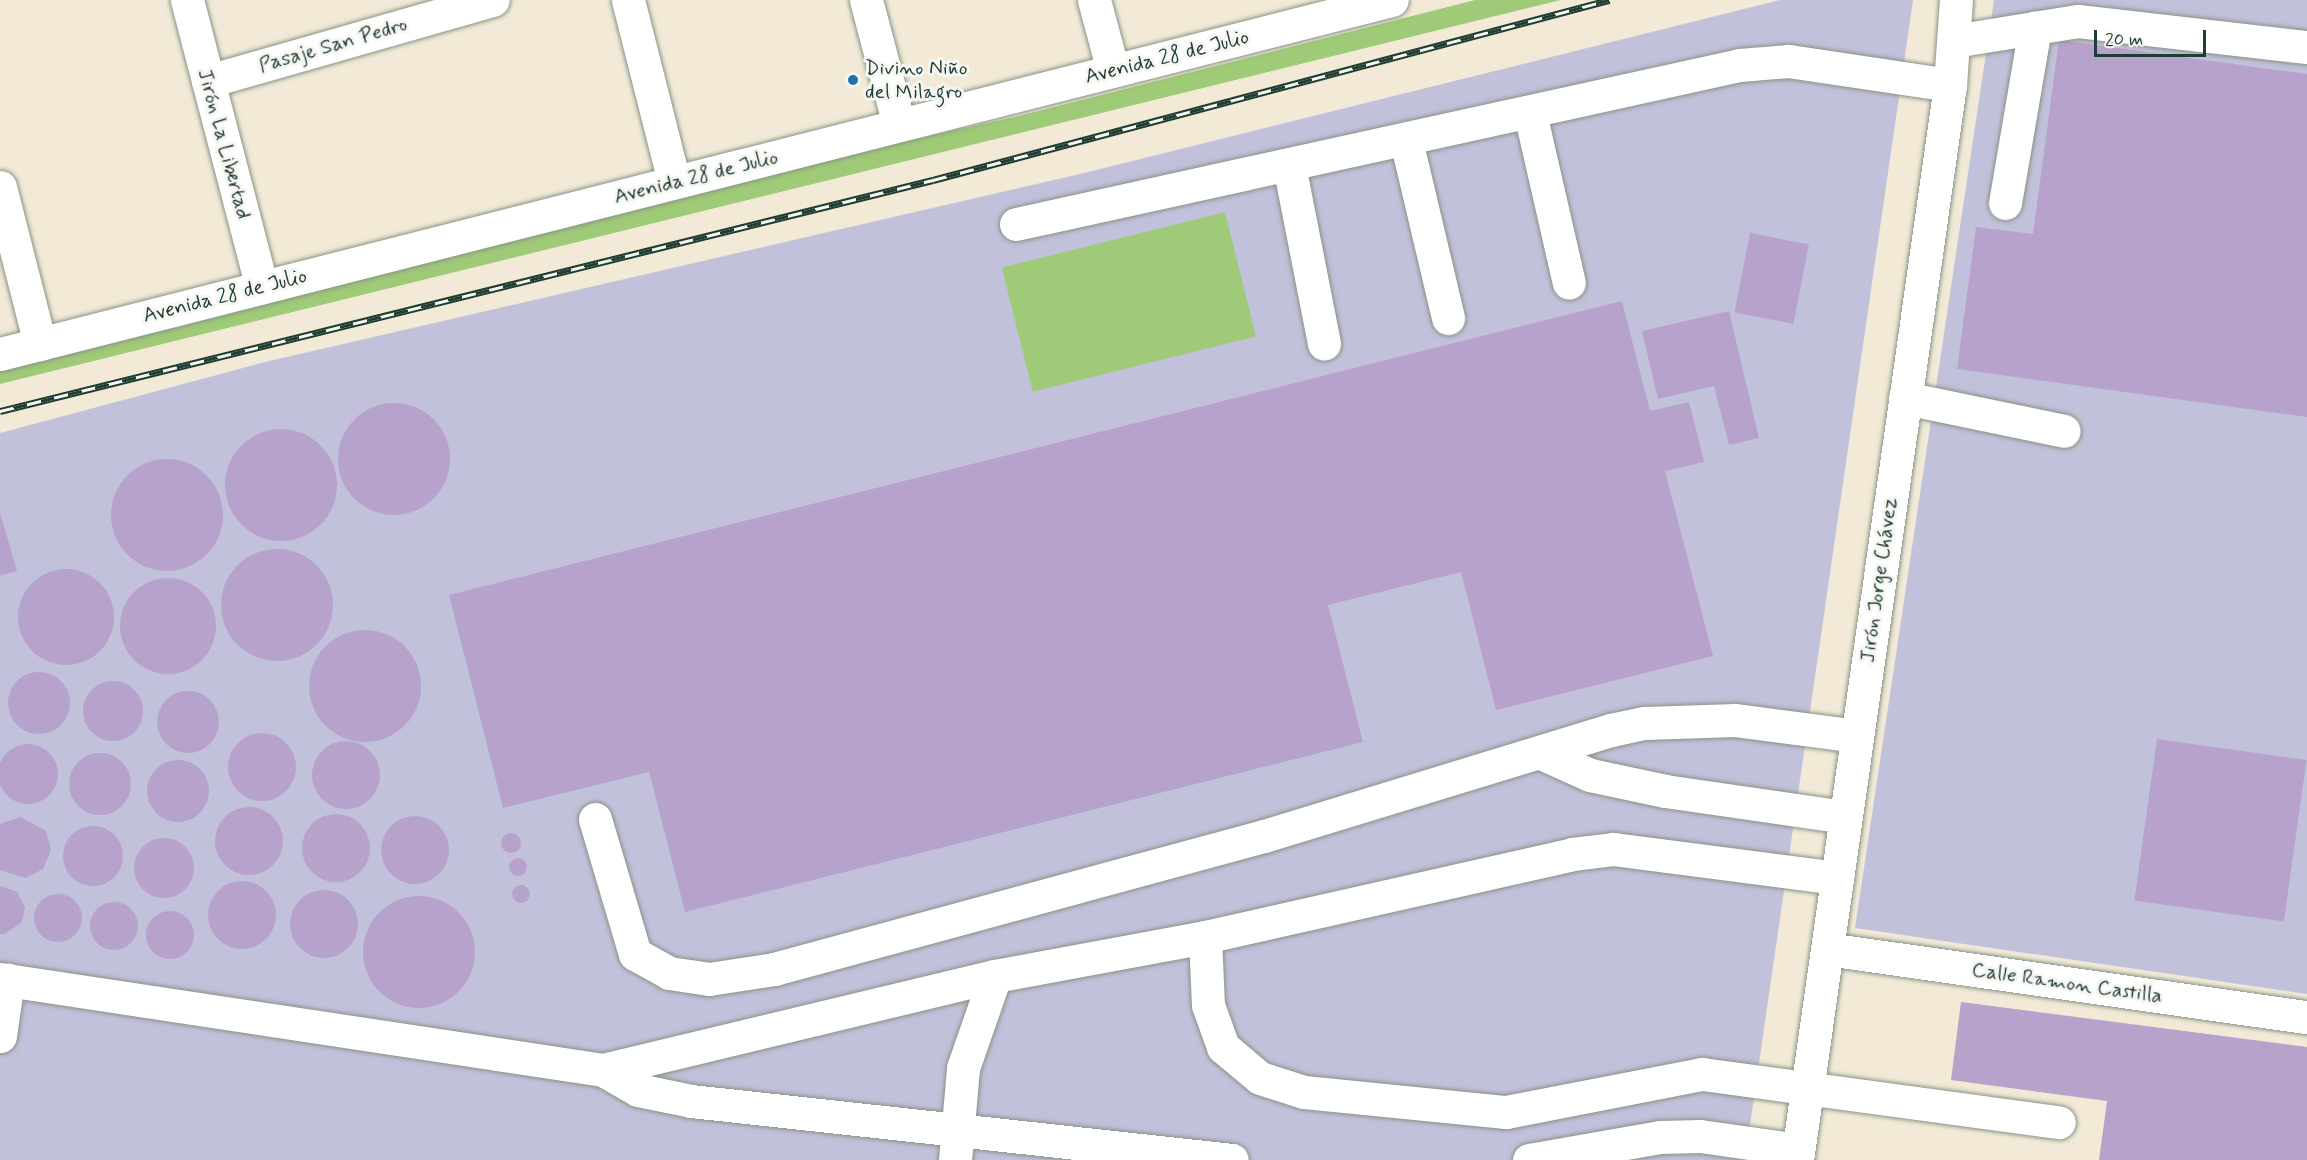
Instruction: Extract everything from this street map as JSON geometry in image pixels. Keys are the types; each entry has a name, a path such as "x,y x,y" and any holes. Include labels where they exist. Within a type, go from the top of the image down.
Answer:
{"street":[{"name":"Jirón La Libertad","path":"187,0 262,287"},
{"name":"Pasaje San Pedro","path":"208,81 493,0"},
{"path":"628,0 675,182"},
{"path":"866,0 898,125"},
{"path":"1094,0 1113,71"},
{"name":"Avenida 28 de Julio","path":"0,354 1392,0"},
{"name":"Jirón Jorge Chávez","path":"1798,1155 1950,85 1956,0"},
{"path":"1954,41 2035,28 2105,21 2307,47"},
{"path":"2006,203 2035,28"},
{"path":"1016,224 1530,113 1740,65 1790,61 1950,85"},
{"path":"1530,113 1569,283"},
{"path":"1406,140 1448,318"},
{"path":"1289,165 1324,344"},
{"path":"0,187 40,344"},
{"path":"1905,398 2064,431"},
{"path":"595,819 635,954 669,973 708,979 774,969 1242,842 1645,723 1768,722 1857,736"},
{"path":"1541,753 1590,775 1665,791 1845,817"},
{"path":"603,1071 995,976 1205,937 1572,854 1613,849 1722,860 1837,878"},
{"path":"1205,937 1208,1005 1223,1047 1260,1078 1304,1092 1506,1112 1702,1074 2059,1122"},
{"name":"Calle Ramon Castilla","path":"1827,949 2307,1017"},
{"path":"957,1146 963,1068 995,976"},
{"path":"0,1036 4,979 603,1071 638,1090 957,1146 1232,1160"},
{"path":"1529,1160 1670,1137 1798,1155"}],"shaded area":[{"path":"1780,0 1913,0 1745,1160 0,1160 0,433 265,362 1084,173"},
{"path":"1994,0 2307,0 2307,994 1855,928"}],"green space":[{"path":"1475,0 1561,0 0,384 0,365 180,327 537,223 1019,116"},
{"path":"1225,212 1256,336 1033,392 1002,268"}],"building":[{"path":"2059,40 2307,74 2307,417 1957,369 1976,227 2033,234"},
{"path":"1750,233 1809,244 1793,324 1735,313"},
{"path":"1622,301 1650,411 1689,402 1704,462 1665,471 1713,656 1496,710 1461,572 1328,605 1363,742 685,912 649,772 503,808 449,595"},
{"path":"1729,311 1759,438 1729,445 1714,386 1658,399 1642,331"},
{"path":"394,403 416,407 434,419 446,437 450,459 446,481 434,499 416,511 394,515 372,511 354,499 342,481 338,459 342,437 354,419 372,407"},
{"path":"281,429 303,433 321,445 333,463 337,485 333,507 321,525 303,537 281,541 259,537 241,525 229,507 225,485 229,463 241,445 259,433"},
{"path":"167,459 189,463 207,475 219,493 223,515 219,537 207,555 189,567 167,571 145,567 127,555 115,537 111,515 115,493 127,475 145,463"},
{"path":"0,513 17,571 0,576"},
{"path":"277,549 299,553 317,565 329,583 333,605 329,627 317,645 299,657 277,661 255,657 237,645 225,627 221,605 225,583 237,565 255,553"},
{"path":"66,569 84,573 100,583 110,599 114,617 110,635 100,651 84,661 66,665 48,661 32,651 22,635 18,617 22,599 32,583 48,573"},
{"path":"168,578 186,582 202,592 212,608 216,626 212,644 202,660 186,670 168,674 150,670 134,660 124,644 120,626 124,608 134,592 150,582"},
{"path":"365,630 387,634 405,646 417,664 421,686 417,708 405,726 387,738 365,742 343,738 325,726 313,708 309,686 313,664 325,646 343,634"},
{"path":"39,672 61,681 70,703 61,725 39,734 17,725 8,703 17,681"},
{"path":"107,681 119,681 135,689 141,699 143,711 141,723 135,733 119,741 107,741 91,733 83,717 83,705 91,689"},
{"path":"188,691 210,700 219,722 210,744 188,753 166,744 157,722 166,700"},
{"path":"262,733 275,736 286,743 293,754 296,767 293,780 286,791 275,798 262,801 249,798 238,791 231,780 228,767 231,754 238,743 249,736"},
{"path":"2157,739 2307,760 2284,921 2134,900"},
{"path":"346,741 359,744 370,751 377,762 380,775 377,788 370,799 359,806 346,809 333,806 322,799 315,788 312,775 315,762 322,751 333,744"},
{"path":"22,744 34,744 45,749 53,757 58,774 56,786 45,799 34,804 22,804 11,799 3,791 -2,780 -2,768 3,757 11,749"},
{"path":"100,753 122,762 131,784 122,806 100,815 78,806 69,784 78,762"},
{"path":"178,760 200,769 209,791 200,813 178,822 156,813 147,791 156,769"},
{"path":"249,807 262,810 273,817 280,828 283,841 280,854 273,865 262,872 249,875 236,872 225,865 218,854 215,841 218,828 225,817 236,810"},
{"path":"336,814 349,817 360,824 367,835 370,848 367,861 360,872 349,879 336,882 323,879 312,872 305,861 302,848 305,835 312,824 323,817"},
{"path":"415,816 428,819 439,826 446,837 449,850 446,863 439,874 428,881 415,884 402,881 391,874 384,863 381,850 384,837 391,826 402,819"},
{"path":"20,817 46,831 51,850 43,869 25,878 0,870 0,824"},
{"path":"87,826 99,826 115,834 121,844 123,856 121,868 115,878 99,886 87,886 71,878 63,862 63,850 71,834"},
{"path":"511,833 518,836 521,843 518,850 511,853 504,850 501,843 504,836"},
{"path":"158,838 170,838 186,846 192,856 194,868 192,880 186,890 170,898 158,898 142,890 134,874 134,862 142,846"},
{"path":"518,858 524,861 527,867 524,873 518,876 512,873 509,867 512,861"},
{"path":"242,881 255,884 266,891 273,902 276,915 273,928 266,939 255,946 242,949 229,946 218,939 211,928 208,915 211,902 218,891 229,884"},
{"path":"521,885 527,888 530,894 527,900 521,903 515,900 512,894 515,888"},
{"path":"0,886 17,892 25,907 22,922 5,934 0,934"},
{"path":"324,890 337,893 348,900 355,911 358,924 355,937 348,948 337,955 324,958 311,955 300,948 293,937 290,924 293,911 300,900 311,893"},
{"path":"53,894 63,894 75,901 82,913 82,923 75,935 63,942 53,942 38,931 34,923 34,913 45,898"},
{"path":"419,896 441,900 459,912 471,930 475,952 471,974 459,992 441,1004 419,1008 397,1004 379,992 367,974 363,952 367,930 379,912 397,900"},
{"path":"109,902 119,902 131,909 138,921 138,931 131,943 119,950 109,950 94,939 90,931 90,921 101,906"},
{"path":"165,911 175,911 187,918 194,930 194,940 187,952 175,959 165,959 150,948 146,940 146,930 157,915"},
{"path":"1961,1002 2307,1047 2307,1160 2099,1160 2107,1101 1951,1080"}],"railway":[{"path":"0,411 933,180 1609,0"}],"place":[{"name":"Divino Niño del Milagro","path":"853,80"}]}
